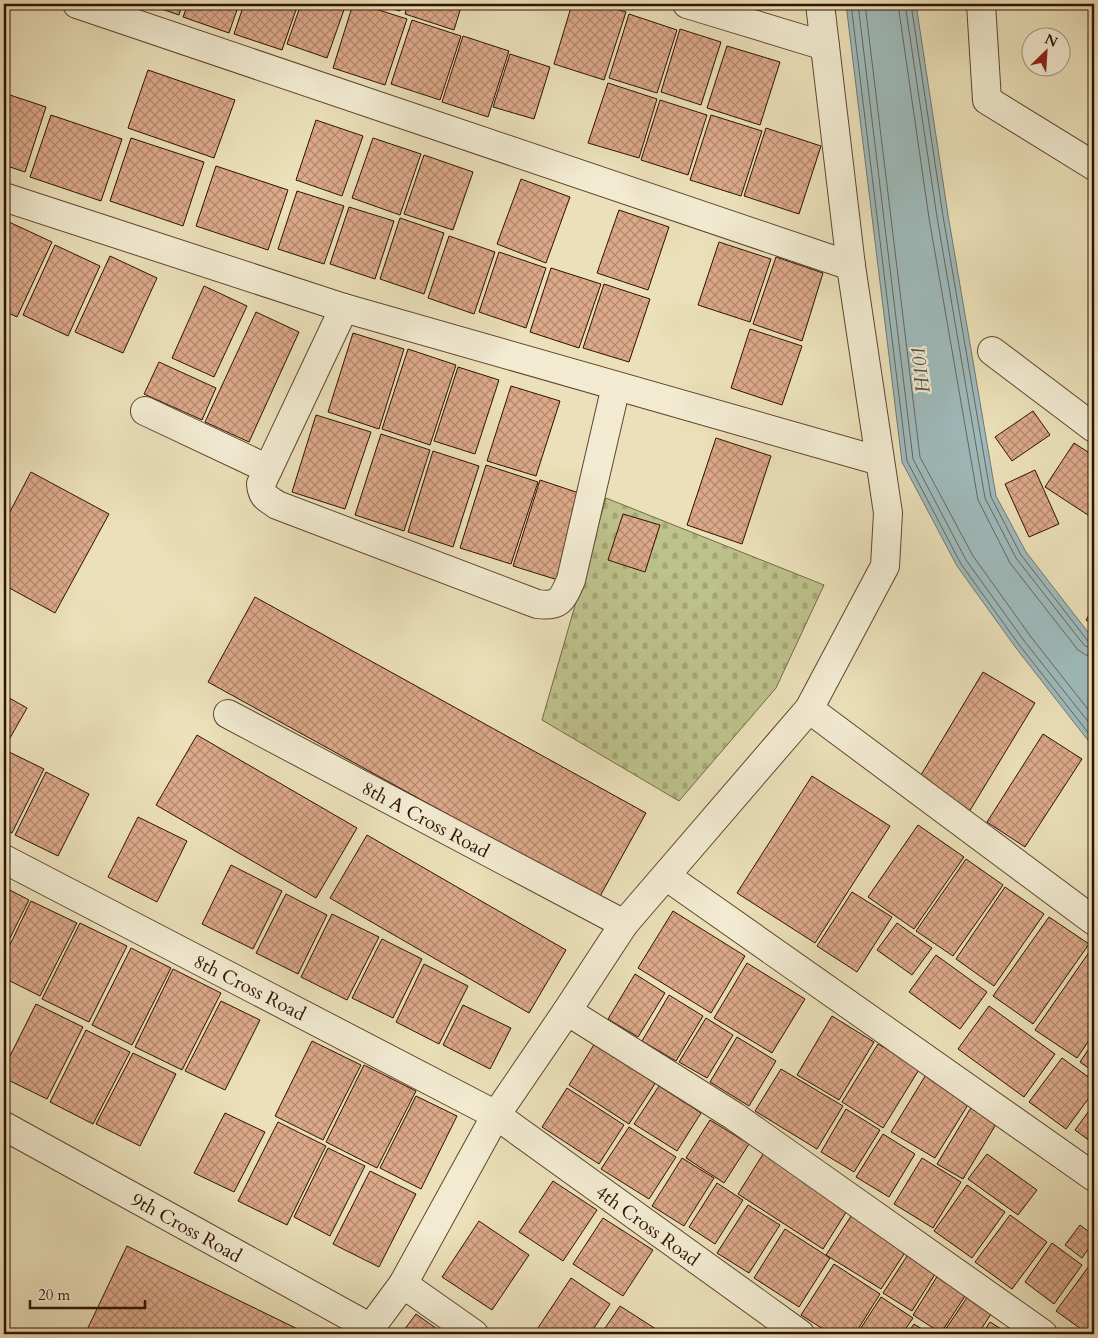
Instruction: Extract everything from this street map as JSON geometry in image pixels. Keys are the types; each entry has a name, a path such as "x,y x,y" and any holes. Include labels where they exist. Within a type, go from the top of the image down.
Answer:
{"street":[{"path":"77,4 851,266"},
{"path":"687,4 824,46"},
{"path":"369,1331 404,1284 496,1115 568,1011 624,924 809,709 884,566 888,513 851,266 820,4"},
{"path":"981,4 987,100 1094,166"},
{"path":"4,197 344,308 880,461"},
{"path":"344,308 261,484 262,493 267,499 277,505 537,604 549,606 559,602 571,580 616,386"},
{"path":"992,351 1094,428"},
{"path":"145,411 268,469"},
{"path":"809,709 1094,921"},
{"name":"8th A Cross Road","path":"228,714 624,924"},
{"name":"8th Cross Road","path":"4,859 496,1115"},
{"path":"666,876 1094,1177"},
{"path":"568,1011 734,1116 1044,1334"},
{"name":"4th Cross Road","path":"496,1115 800,1334"},
{"name":"9th Cross Road","path":"4,1126 369,1331"},
{"path":"404,1284 474,1334"}],"green space":[{"path":"606,498 824,585 776,688 679,801 542,720"}],"water":[{"name":"H101","path":"846,4 916,4 948,215 996,496 1026,552 1094,640 1094,748 1016,648 957,566 902,462"}],"building":[{"path":"147,4 182,4 179,15"},
{"path":"188,4 239,4 229,33 183,17"},
{"path":"244,4 298,4 282,50 234,34"},
{"path":"301,4 346,4 327,58 287,44"},
{"path":"353,4 360,4 407,19 385,85 333,68"},
{"path":"376,4 402,4 400,11"},
{"path":"408,4 462,4 454,30 405,14"},
{"path":"572,4 600,4 626,12 604,80 554,64"},
{"path":"629,14 677,30 657,93 609,78"},
{"path":"412,20 461,36 440,100 391,84"},
{"path":"680,29 721,42 701,105 661,92"},
{"path":"463,36 509,51 488,117 442,102"},
{"path":"727,46 780,62 760,125 707,108"},
{"path":"510,54 550,67 534,119 493,107"},
{"path":"148,70 235,100 214,158 128,128"},
{"path":"608,83 657,99 639,158 588,143"},
{"path":"4,93 46,107 25,172 4,165"},
{"path":"660,100 707,115 688,175 641,160"},
{"path":"51,115 122,139 101,201 30,177"},
{"path":"711,115 762,131 741,196 690,180"},
{"path":"316,120 363,136 342,196 296,180"},
{"path":"766,128 821,146 799,214 744,196"},
{"path":"131,138 204,162 183,226 110,201"},
{"path":"373,138 421,154 400,215 352,198"},
{"path":"424,155 473,172 453,230 404,214"},
{"path":"216,166 288,190 268,250 196,226"},
{"path":"521,179 570,197 546,263 497,244"},
{"path":"297,191 344,206 324,264 278,249"},
{"path":"349,207 394,221 375,279 330,264"},
{"path":"619,210 669,227 648,290 597,273"},
{"path":"400,218 444,233 424,294 380,279"},
{"path":"9,222 52,242 17,317 4,311 4,233"},
{"path":"449,236 495,252 474,314 428,298"},
{"path":"719,242 771,259 750,322 698,305"},
{"path":"55,245 100,266 68,336 23,315"},
{"path":"499,252 546,268 526,328 479,312"},
{"path":"110,256 157,278 123,353 75,332"},
{"path":"776,257 823,273 802,341 753,324"},
{"path":"551,268 601,284 579,348 530,332"},
{"path":"604,284 650,299 629,362 583,348"},
{"path":"204,286 247,306 214,377 172,358"},
{"path":"256,312 299,332 249,442 205,422"},
{"path":"750,329 802,346 782,405 731,388"},
{"path":"353,333 404,349 379,429 328,412"},
{"path":"408,349 456,365 430,445 382,429"},
{"path":"159,362 216,388 202,420 144,394"},
{"path":"458,367 499,380 475,454 434,441"},
{"path":"511,386 560,401 536,476 487,461"},
{"path":"1033,411 1050,435 1012,461 995,437"},
{"path":"316,415 371,432 345,509 292,492"},
{"path":"381,434 430,450 404,531 355,515"},
{"path":"716,438 771,456 742,544 687,525"},
{"path":"1074,443 1094,456 1094,519 1045,487"},
{"path":"433,451 479,466 453,547 408,532"},
{"path":"486,465 538,482 511,564 460,548"},
{"path":"1035,470 1059,524 1029,537 1005,484"},
{"path":"31,472 109,514 55,613 4,585 4,523"},
{"path":"540,480 585,495 558,580 513,566"},
{"path":"623,514 660,525 645,572 608,560"},
{"path":"255,597 646,813 599,898 208,682"},
{"path":"1094,607 1094,625 1086,620"},
{"path":"983,672 1035,703 969,812 918,780"},
{"path":"4,695 27,708 6,745 4,744"},
{"path":"1043,734 1082,759 1025,847 987,822"},
{"path":"197,735 357,828 316,898 156,805"},
{"path":"5,750 44,769 12,833 4,829"},
{"path":"46,772 89,794 58,856 15,835"},
{"path":"812,776 890,826 815,943 737,893"},
{"path":"138,817 187,841 157,902 108,877"},
{"path":"918,825 964,857 914,929 868,897"},
{"path":"367,835 566,950 529,1013 330,898"},
{"path":"966,859 1003,885 953,956 916,931"},
{"path":"231,865 282,891 253,949 202,924"},
{"path":"4,887 29,900 4,950"},
{"path":"1005,887 1044,914 994,986 956,959"},
{"path":"852,892 892,917 857,972 817,946"},
{"path":"286,894 327,915 298,974 256,953"},
{"path":"31,901 77,923 40,996 4,978 4,957"},
{"path":"673,911 745,956 711,1013 638,968"},
{"path":"332,914 379,937 347,1000 301,977"},
{"path":"1049,917 1089,944 1033,1024 993,996"},
{"path":"80,923 127,946 89,1022 42,999"},
{"path":"897,923 932,948 912,975 877,950"},
{"path":"382,939 422,959 393,1018 352,998"},
{"path":"131,948 171,968 132,1045 92,1025"},
{"path":"1092,948 1094,950 1094,1033 1077,1058 1035,1030"},
{"path":"936,955 987,992 960,1029 909,992"},
{"path":"747,963 805,999 772,1053 714,1018"},
{"path":"424,964 468,986 439,1044 396,1022"},
{"path":"173,969 221,993 182,1070 135,1047"},
{"path":"635,974 665,993 638,1037 608,1019"},
{"path":"669,995 703,1016 676,1061 642,1041"},
{"path":"221,1001 260,1020 225,1090 185,1071"},
{"path":"36,1004 83,1027 47,1099 4,1078 4,1068"},
{"path":"463,1005 511,1028 490,1069 443,1045"},
{"path":"989,1006 1055,1054 1024,1097 958,1049"},
{"path":"832,1016 874,1042 839,1100 797,1075"},
{"path":"706,1018 733,1035 707,1078 679,1062"},
{"path":"86,1030 130,1052 93,1124 50,1102"},
{"path":"737,1037 776,1061 749,1106 710,1082"},
{"path":"312,1041 361,1065 323,1140 275,1116"},
{"path":"1094,1041 1094,1072 1080,1062"},
{"path":"595,1043 656,1082 629,1124 569,1085"},
{"path":"878,1044 920,1068 883,1128 842,1102"},
{"path":"133,1053 176,1074 140,1146 96,1124"},
{"path":"1062,1058 1094,1081 1094,1091 1066,1129 1029,1102"},
{"path":"364,1065 416,1091 377,1168 326,1142"},
{"path":"781,1069 843,1106 817,1149 755,1111"},
{"path":"927,1073 971,1100 935,1158 891,1132"},
{"path":"659,1086 701,1113 677,1151 634,1124"},
{"path":"567,1088 624,1125 599,1164 542,1127"},
{"path":"416,1096 457,1116 421,1189 380,1168"},
{"path":"1094,1104 1094,1144 1075,1130"},
{"path":"972,1106 998,1121 963,1179 937,1164"},
{"path":"846,1109 880,1130 854,1172 821,1152"},
{"path":"225,1113 265,1132 234,1192 194,1173"},
{"path":"710,1120 749,1144 724,1183 686,1158"},
{"path":"278,1122 326,1146 287,1225 238,1201"},
{"path":"629,1127 676,1157 649,1199 601,1169"},
{"path":"883,1134 915,1154 889,1197 856,1177"},
{"path":"328,1148 365,1166 330,1236 294,1217"},
{"path":"765,1151 850,1206 823,1249 738,1194"},
{"path":"987,1154 1037,1190 1018,1215 968,1179"},
{"path":"682,1158 714,1178 684,1226 652,1206"},
{"path":"922,1158 961,1182 933,1228 894,1204"},
{"path":"370,1171 416,1194 379,1267 333,1244"},
{"path":"553,1181 597,1210 563,1261 519,1232"},
{"path":"717,1183 743,1200 715,1244 689,1227"},
{"path":"967,1185 1005,1212 972,1258 934,1231"},
{"path":"748,1205 780,1225 749,1273 717,1253"},
{"path":"853,1213 908,1248 881,1289 826,1255"},
{"path":"1010,1215 1047,1242 1012,1289 975,1262"},
{"path":"603,1218 653,1250 623,1296 573,1264"},
{"path":"479,1221 529,1255 492,1310 442,1277"},
{"path":"1080,1225 1094,1236 1094,1241 1082,1258 1065,1245"},
{"path":"785,1229 830,1258 799,1307 754,1278"},
{"path":"1052,1243 1082,1265 1054,1304 1025,1282"},
{"path":"127,1246 308,1334 85,1334"},
{"path":"909,1253 937,1271 912,1311 883,1293"},
{"path":"834,1264 880,1294 855,1334 831,1334 801,1315"},
{"path":"1089,1266 1094,1269 1094,1334 1088,1334 1056,1311"},
{"path":"938,1275 967,1293 941,1333 913,1315"},
{"path":"571,1278 610,1304 590,1334 534,1334"},
{"path":"968,1296 993,1311 978,1334 943,1333"},
{"path":"881,1297 913,1318 902,1334 857,1334"},
{"path":"620,1306 659,1331 657,1334 601,1334"},
{"path":"416,1314 444,1334 401,1334"},
{"path":"990,1322 1009,1334 982,1334"},
{"path":"914,1324 930,1334 907,1334"}]}
